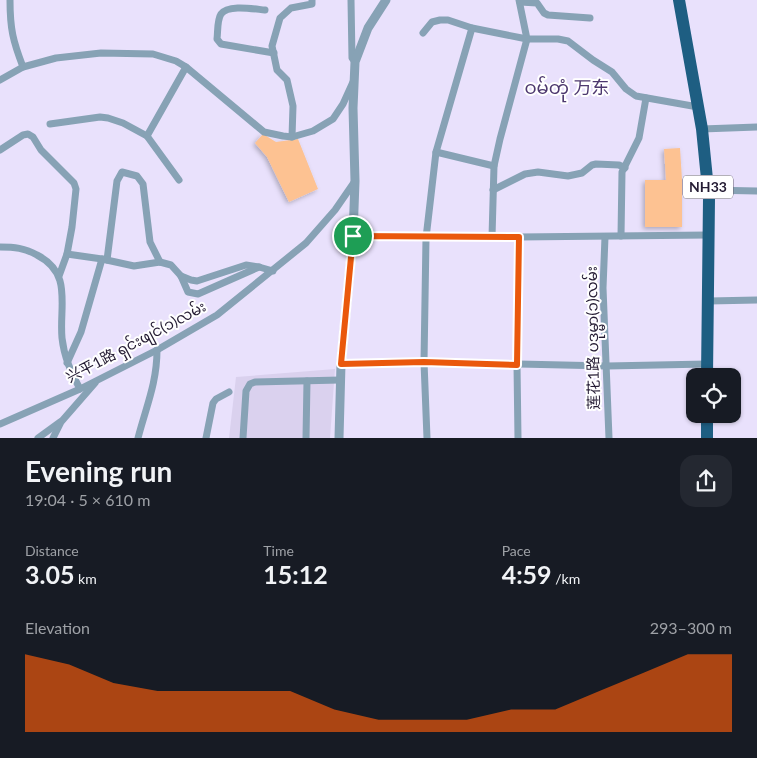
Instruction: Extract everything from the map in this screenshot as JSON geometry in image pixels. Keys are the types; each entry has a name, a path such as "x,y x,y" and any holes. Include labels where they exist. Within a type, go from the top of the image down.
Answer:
{"highway":[{"name":"NH33","path":"679,0 702,129 708,190 707,368"},
{"path":"707,423 707,438"}],"street":[{"path":"10,0 12,39 23,67"},
{"path":"292,137 292,106 287,80 277,70 272,46 280,18 291,8 312,4 312,0"},
{"path":"351,0 352,58 355,62"},
{"path":"339,438 341,364 353,236 355,62 368,28 386,0"},
{"path":"492,237 494,166 527,39 520,1 537,3 544,13 548,15 590,18"},
{"path":"264,10 226,9 219,18 217,38 221,44 274,53"},
{"path":"423,33 432,22 448,20 472,28 527,39 558,39 568,41 612,72 636,96 698,107"},
{"path":"427,438 424,362 426,238 436,152 472,28"},
{"path":"0,80 23,67 69,56 139,52 167,58 186,67 264,132 292,137 313,131 333,119 343,104 354,80"},
{"path":"147,136 186,67"},
{"path":"621,236 622,172 639,138 646,98"},
{"path":"50,124 100,117 122,123 147,136 179,180"},
{"path":"702,129 757,127"},
{"path":"0,150 23,135 28,134 33,137 41,150 74,183 76,189 72,227 67,254 59,276"},
{"path":"436,152 494,166"},
{"path":"493,190 525,174 538,172 568,176 582,173 596,164 619,165 625,168"},
{"path":"67,363 81,332 104,260 117,181 122,172 137,176 143,184 150,242 160,262"},
{"name":"兴平1路 ရှင်းဖျင်(၁)လမ်း","path":"0,424 80,389 157,350 217,315 306,243 335,210 355,181"},
{"path":"708,190 757,191"},
{"path":"353,236 426,238 708,235"},
{"path":"518,438 519,237"},
{"name":"莲花1路 ပဒုမ္မာ(၁)လမ်း","path":"605,237 603,288 609,438"},
{"path":"0,247 15,247 27,250 50,261 59,276 62,290 62,337 67,363 80,389"},
{"path":"67,254 134,266 160,262 171,265 181,276 188,292 198,294 259,267"},
{"path":"181,276 197,281 246,265 273,271"},
{"path":"708,301 757,300"},
{"path":"138,438 152,391 157,364 157,350"},
{"path":"341,364 424,362 686,369"},
{"path":"38,438 61,422 99,379"},
{"path":"243,438 246,391 250,384 255,382 340,380"},
{"path":"306,438 307,381"},
{"path":"206,438 213,403 216,398 229,392"},
{"path":"54,438 61,422"}],"shaded area":[{"path":"335,369 330,438 229,438 236,377"}],"building":[{"path":"263,134 276,142 298,139 318,189 289,202 267,157 255,143"},
{"path":"680,148 682,227 645,227 645,180 666,180 664,149"}],"district":[{"name":"ဝမ်တုံ 万东","path":"567,88"}],"route":[{"path":"353,236 426,238 519,237 517,365 424,362 341,364 353,236"}]}
